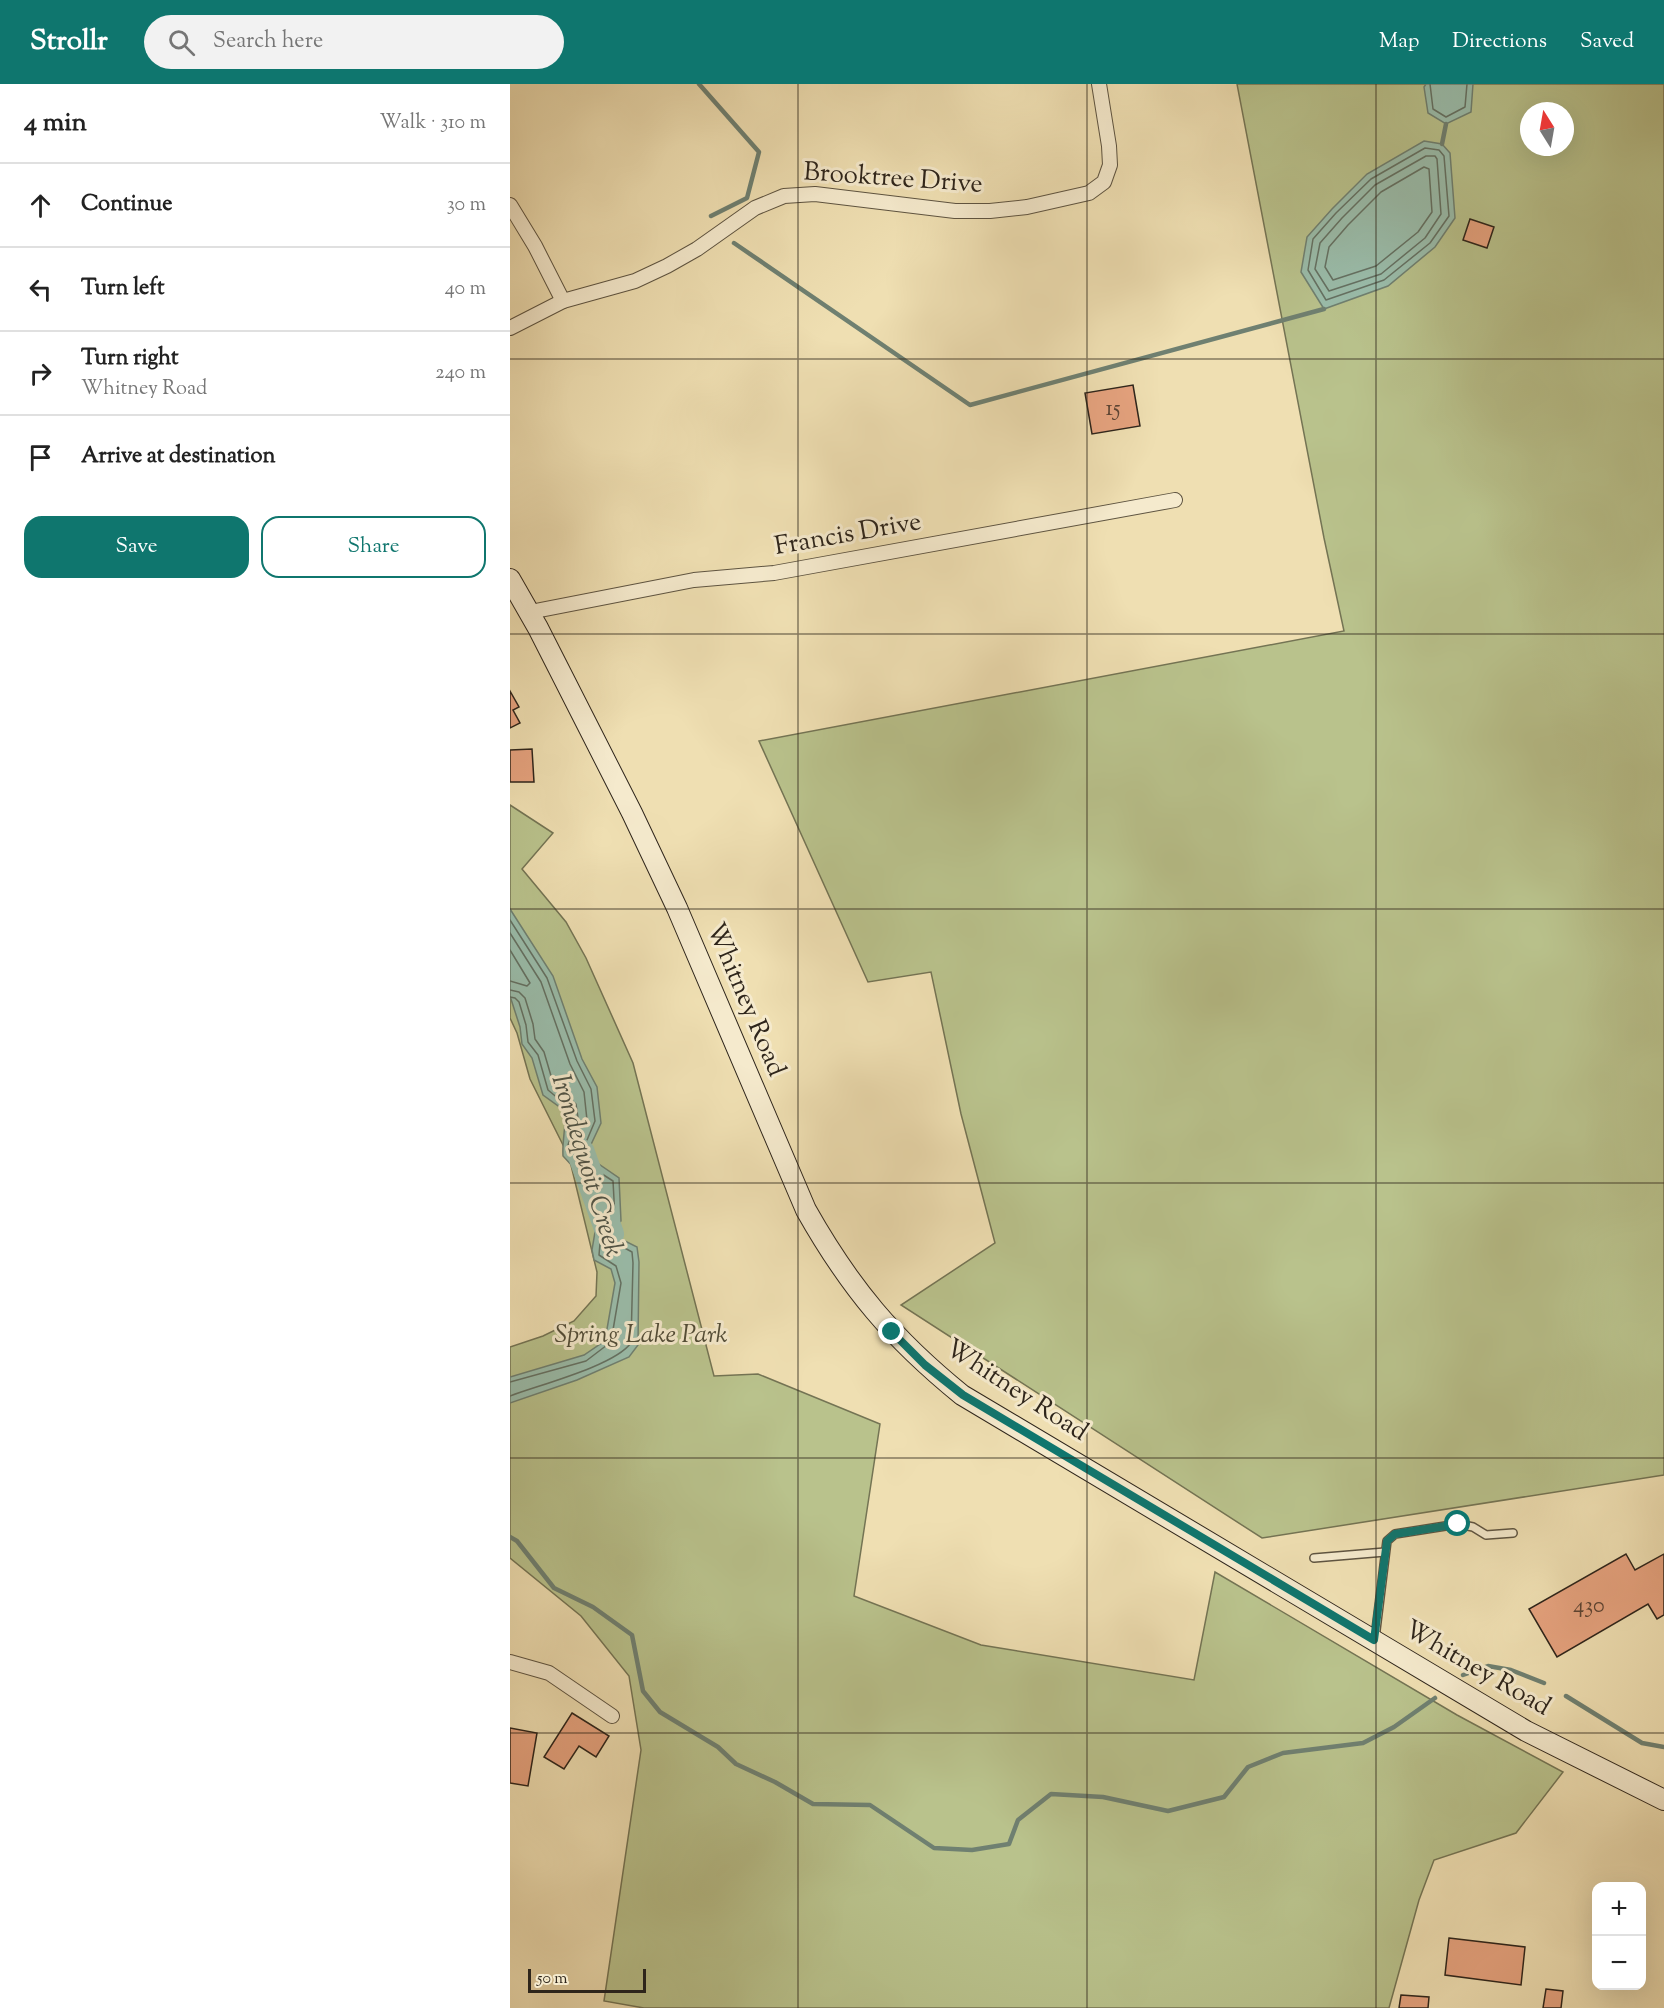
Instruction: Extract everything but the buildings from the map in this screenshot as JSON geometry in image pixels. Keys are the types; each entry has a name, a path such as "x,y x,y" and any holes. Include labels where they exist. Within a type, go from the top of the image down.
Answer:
{"main road":[{"name":"Whitney Road","path":"510,579 530,612 598,744 672,897 806,1210 830,1252 856,1290 892,1332 925,1365 963,1395 1526,1731 1664,1800"}],"street":[{"name":"Brooktree Drive","path":"510,328 563,301 635,280 667,267 755,208 783,196 815,194 955,211 990,211 1027,207 1089,193 1104,182 1110,165 1099,84"},
{"path":"510,205 535,246 563,301"},
{"name":"Francis Drive","path":"530,612 694,580 774,573 1175,500"},
{"path":"510,1662 549,1673 612,1716"}],"lane":[{"path":"1374,1640 1387,1541 1395,1534 1458,1524 1473,1527 1486,1535 1513,1533"},
{"path":"1314,1558 1385,1552"}],"green space":[{"path":"1237,84 1664,84 1664,1475 1262,1538 901,1305 995,1243 961,1114 931,972 868,982 759,741 1344,631"},
{"name":"Spring Lake Park","path":"510,805 553,833 522,869 566,922 586,958 633,1063 714,1376 758,1374 880,1424 854,1596 981,1645 1194,1680 1215,1572 1457,1715 1563,1772 1516,1833 1434,1860 1419,1900 1389,2008 644,2008 604,2001 641,1750 629,1676 581,1616 510,1558 510,1347 543,1336 574,1321 596,1296 597,1272 569,1157 530,1079 517,1033 510,1018"}],"water":[{"path":"1426,84 1473,84 1471,112 1446,124 1428,113 1424,87"},
{"path":"1424,141 1442,144 1450,153 1455,218 1435,247 1388,286 1324,309 1301,272 1307,237 1367,174"},
{"path":"510,909 553,976 582,1059 597,1087 601,1123 588,1151 593,1160 619,1178 621,1221 612,1229 613,1235 637,1247 639,1262 638,1345 629,1357 577,1380 510,1403 510,1377 584,1355 603,1342 615,1283 611,1269 594,1260 592,1250 596,1226 596,1192 563,1156 565,1111 543,1095 532,1058 522,1044 520,1027 510,996"}],"waterway":[{"path":"699,84 759,152 747,198 711,216"},
{"path":"1442,144 1446,124"},
{"path":"734,243 970,405 1324,309"},
{"name":"Irondequoit Creek","path":"581,1153 610,1234"},
{"path":"510,1537 517,1541 554,1588 593,1607 632,1635 643,1691 660,1712 718,1747 736,1764 775,1782 813,1804 870,1805 934,1848 972,1850 1009,1844 1018,1820 1051,1794 1103,1797 1168,1811 1224,1797 1248,1767 1283,1753 1363,1743 1394,1727 1435,1698"},
{"path":"1463,1675 1488,1666 1511,1670 1544,1683"},
{"path":"1566,1696 1642,1743 1664,1747"}],"route":[{"path":"892,1332 925,1365 963,1395 1374,1640 1381,1577 1387,1541 1390,1536 1458,1524"}]}
